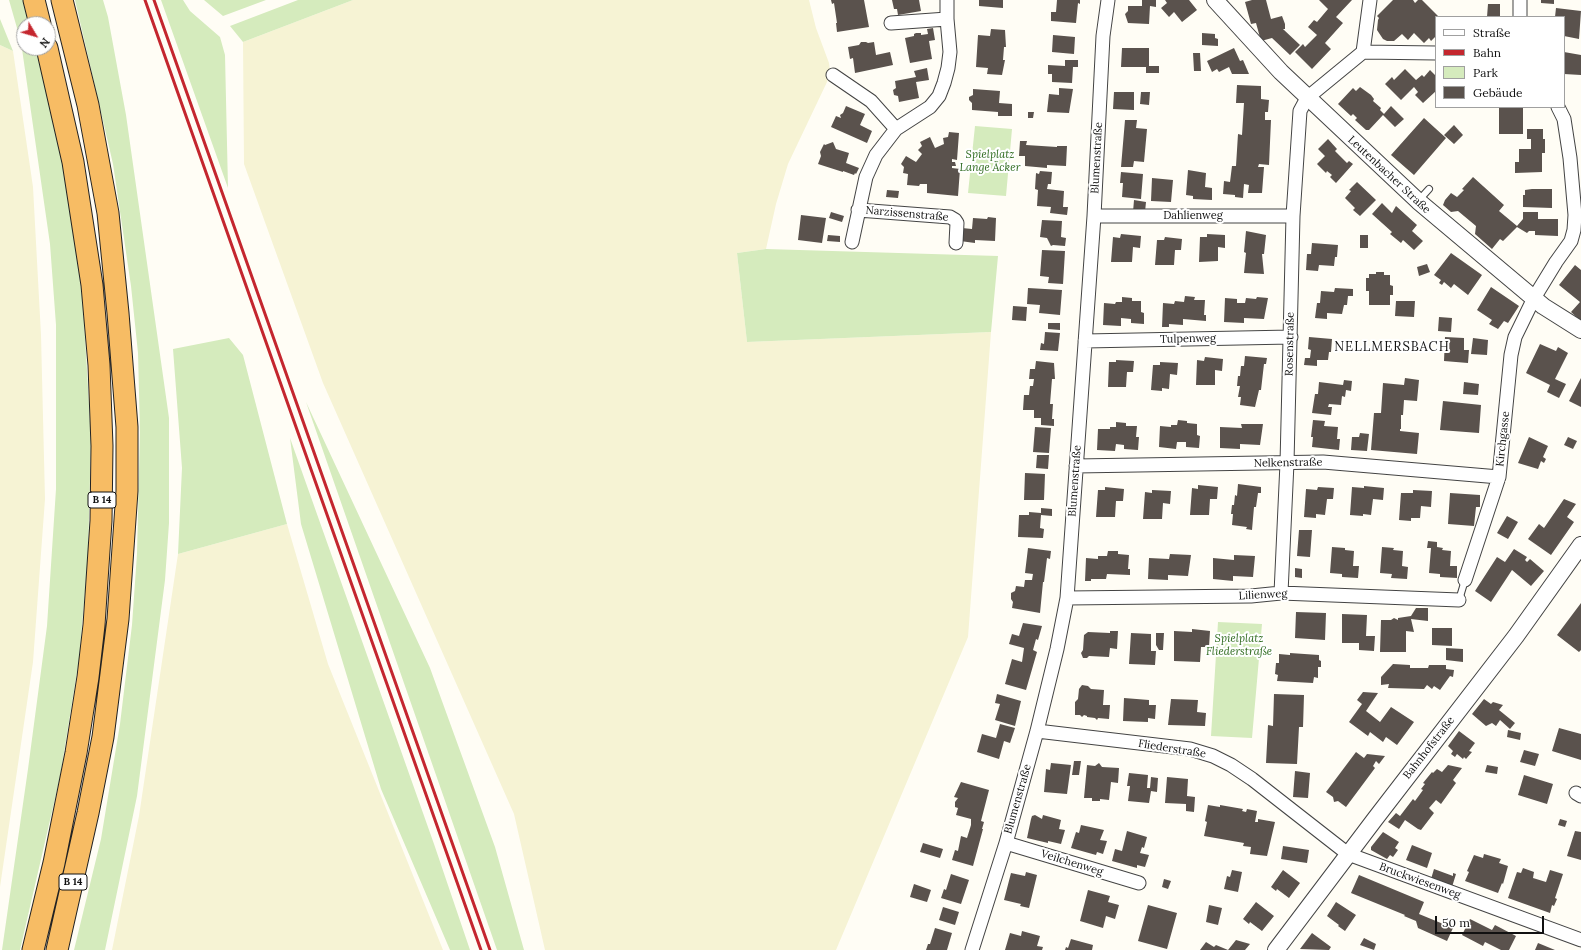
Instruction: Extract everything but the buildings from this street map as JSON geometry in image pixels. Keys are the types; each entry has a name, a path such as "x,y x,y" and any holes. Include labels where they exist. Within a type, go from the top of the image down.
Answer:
{"highway":[{"path":"34,0 38,16"},
{"name":"B 14","path":"57,950 84,835 103,737 118,619 124,547 127,475 127,428 108,213 88,105 62,0"},
{"name":"B 14","path":"33,950 54,863 78,745 94,626 102,521 101,402 92,285 73,162 49,56"}],"street":[{"path":"852,242 866,177 876,154 896,129 930,108 939,96 948,68 950,52 947,0"},
{"name":"Blumenstraße","path":"972,950 1006,843 1037,731 1057,649 1067,598 1094,216 1103,36 1108,0"},
{"name":"Leutenbacher Straße","path":"1215,0 1258,49 1307,98 1418,201 1543,306 1581,330"},
{"path":"1363,52 1370,0"},
{"path":"1520,0 1520,16"},
{"path":"890,23 947,19"},
{"path":"1307,98 1363,52 1435,53"},
{"path":"833,75 871,101 896,129"},
{"name":"Rosenstraße","path":"1281,593 1287,463 1293,216 1300,111 1307,98"},
{"name":"Kirchgasse","path":"1466,580 1499,477 1511,355 1515,336 1534,298 1571,240 1574,230 1575,215 1570,158 1564,119 1558,108"},
{"name":"Narzissenstraße","path":"858,210 950,217 957,223 956,243"},
{"name":"Dahlienweg","path":"1094,216 1293,216"},
{"name":"Tulpenweg","path":"1085,341 1291,337"},
{"name":"Nelkenstraße","path":"1076,466 1323,462 1499,477"},
{"name":"Bahnhofstraße","path":"1276,950 1516,636 1581,545"},
{"name":"Lilienweg","path":"1067,598 1251,596 1281,593 1459,600"},
{"name":"Fliederstraße","path":"1037,731 1190,750 1213,756 1231,765 1252,779 1348,854"},
{"name":"Veilchenweg","path":"1006,843 1138,883"},
{"name":"Bruckwiesenweg","path":"1348,854 1581,940"}],"lane":[{"path":"1418,201 1429,188"},
{"path":"1459,600 1466,580"}],"shaded area":[{"path":"353,0 809,0 816,28 829,63 830,71 827,82 788,164 776,204 766,249 737,253 747,342 991,332 968,637 836,950 545,950 514,814 323,383 244,164 243,42"},
{"path":"0,45 13,51 33,187 41,335 45,499 33,662 0,887"},
{"path":"287,524 328,664 443,950 112,950 139,816 178,554"}],"green space":[{"path":"9,0 24,0 29,16 16,16 16,24"},
{"path":"75,0 103,0 108,17 126,115 169,418 169,523 165,580 137,796 105,950 74,950 101,839 120,724 132,625 137,554 140,432 138,353 131,286 113,164"},
{"path":"161,0 183,0 190,11 220,37 225,55 228,188"},
{"path":"204,0 266,0 223,16"},
{"path":"298,0 353,0 243,42 230,26"},
{"path":"0,19 13,51 0,45"},
{"path":"23,56 39,56 56,127 72,220 83,302 91,439 88,556 79,660 60,777 20,950 2,950 47,626 56,489 56,325 50,244"},
{"name":"Spielplatz Lange Äcker","path":"975,126 1012,129 1006,196 968,193"},
{"path":"766,249 998,256 991,332 747,342 737,253"},
{"path":"229,338 243,355 287,524 178,554 182,468 173,349"},
{"path":"306,402 430,668 495,847 524,950 497,950"},
{"path":"290,438 470,950 450,950 381,789 301,524"},
{"name":"Spielplatz Fliederstraße","path":"1218,622 1262,624 1252,738 1211,736"}],"railway":[{"path":"145,0 481,950"},
{"path":"154,0 490,950"}],"district":[{"name":"NELLMERSBACH","path":"1392,347"}]}
